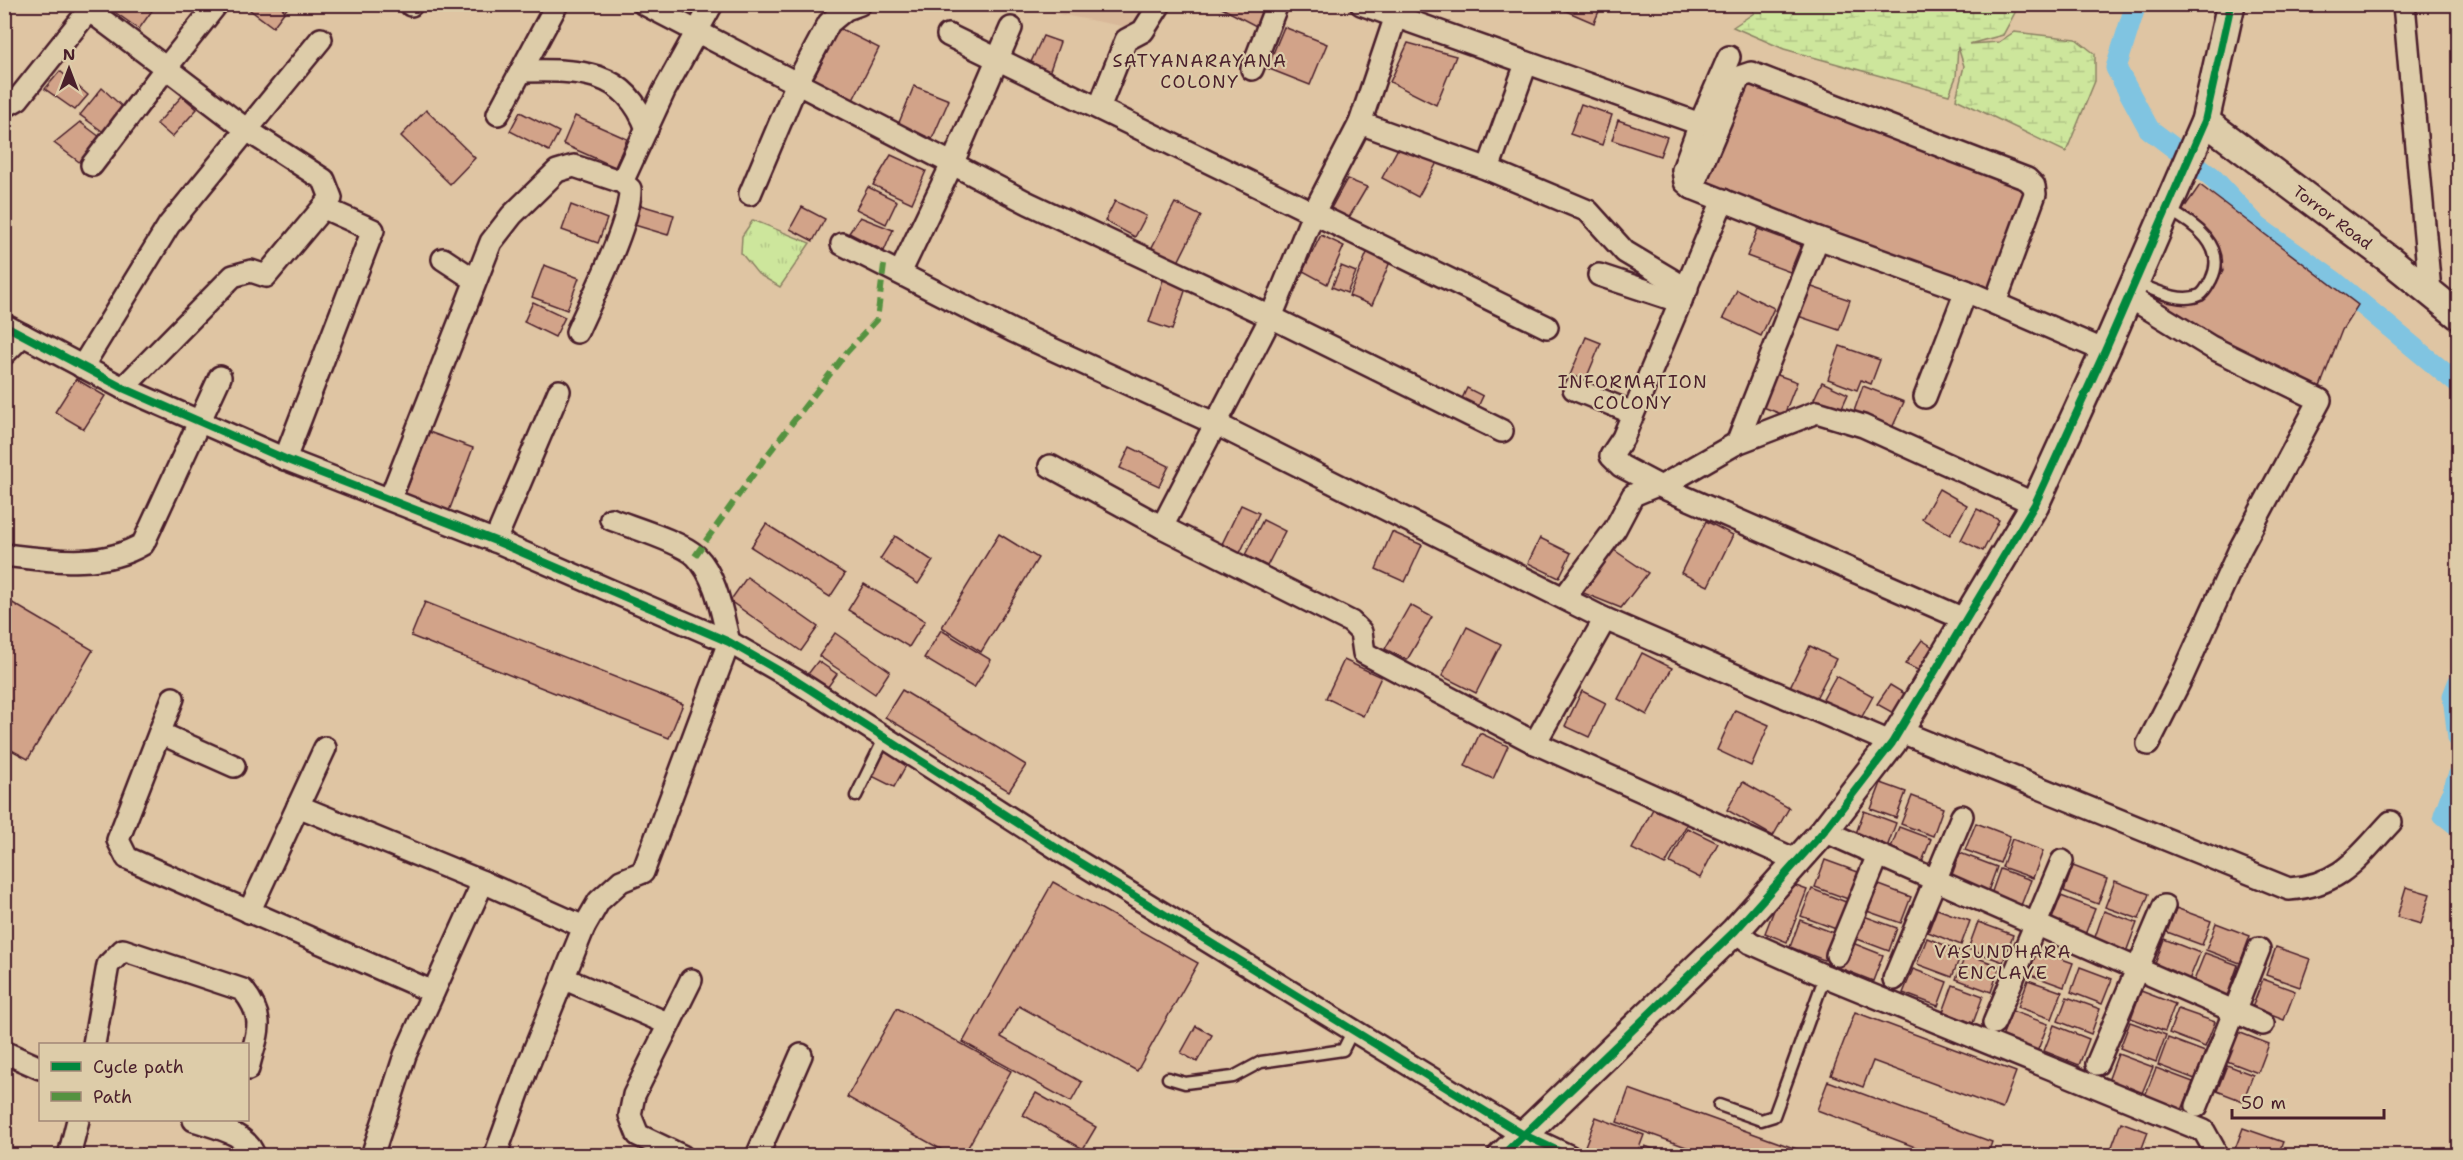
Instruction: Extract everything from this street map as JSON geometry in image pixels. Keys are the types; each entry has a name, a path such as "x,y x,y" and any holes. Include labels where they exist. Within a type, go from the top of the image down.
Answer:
{"street":[{"path":"92,165 217,4"},
{"path":"498,114 557,4"},
{"path":"644,4 953,162 1028,203 1271,317 1502,431"},
{"path":"622,182 664,91 712,4"},
{"path":"750,194 797,83 830,23 846,9 860,4"},
{"path":"1099,108 1126,40 1143,31 1160,4"},
{"path":"1252,69 1277,4"},
{"path":"1361,4 1397,11 1526,64 1700,124"},
{"path":"1502,1155 1735,932 1796,860 1824,831 1895,737 2035,504 2105,351 2165,208 2205,121 2231,4"},
{"path":"2404,4 2430,291"},
{"path":"4,106 18,99 87,6 247,130 324,180 331,198 266,276 251,272 233,276 123,388"},
{"path":"1162,527 1271,317 1314,212 1360,123 1397,11"},
{"path":"900,273 953,162 1011,28"},
{"path":"948,35 1547,327"},
{"path":"82,367 169,225 321,39"},
{"path":"1729,57 1683,170 1685,182 1692,188 1818,238 1966,291 2105,351"},
{"path":"1488,169 1526,64"},
{"path":"521,71 592,74 621,87 641,113 646,129"},
{"path":"1692,188 1739,77 1751,73 2026,179 2034,186 2035,194 1995,303"},
{"name":"Torror Road","path":"2205,121 2430,291 2458,315"},
{"path":"1360,123 1488,169 1588,211 1625,252 1684,296"},
{"path":"390,499 491,242 512,215 557,171 574,165 622,182 630,189 625,219 577,332"},
{"path":"1723,200 1623,438 1611,456 1620,465 1660,486 1964,619"},
{"path":"285,459 373,230 324,208"},
{"path":"1737,443 1818,238"},
{"path":"842,244 1013,332 1216,424 1605,619 1895,737 2289,889 2309,887 2342,874 2391,822"},
{"path":"443,259 475,280"},
{"path":"1599,275 1684,296"},
{"path":"2131,289 2211,347 2320,400 2239,551 2182,677 2148,744"},
{"path":"1925,397 1966,291"},
{"path":"4,354 14,330 123,388 285,459 495,541 729,642 795,680 884,739 1522,1134 1569,1155"},
{"path":"4,555 45,560 92,560 125,554 143,544 220,377"},
{"path":"1574,389 1633,413"},
{"path":"495,541 559,391"},
{"path":"1564,598 1615,529 1633,495 1660,486 1737,443 1817,412 1863,426 2035,504"},
{"path":"1050,465 1162,527 1351,622 1361,632 1364,652 1534,743 1796,860"},
{"path":"495,1155 584,927 599,901 621,881 643,872 729,642 719,603 709,578 696,556 611,519"},
{"path":"1534,743 1605,619"},
{"path":"173,699 118,840 127,858 433,992"},
{"path":"160,733 234,766"},
{"path":"249,912 325,748"},
{"path":"297,806 483,882 584,927"},
{"path":"1894,979 1962,816"},
{"path":"1824,831 2263,1024"},
{"path":"1837,955 1878,855"},
{"path":"1994,1023 2062,861"},
{"path":"372,1155 405,1055 483,882"},
{"path":"2097,1064 2164,906"},
{"path":"1735,932 1751,943 1825,976 2204,1131 2214,1149 2213,1155"},
{"path":"2197,1106 2259,949"},
{"path":"94,1043 108,965 123,950 243,990 260,1017 249,1065"},
{"path":"563,978 669,1024"},
{"path":"682,1155 638,1135 630,1115 634,1095 691,980"},
{"path":"4,1052 39,1068"},
{"path":"758,1155 801,1055"},
{"path":"69,1155 78,1121"},
{"path":"204,1121 234,1127 252,1146 254,1155"}],"lane":[{"path":"2131,289 2179,297 2192,296 2205,290 2215,272 2217,255 2212,245 2191,223 2165,208"},
{"path":"855,796 884,739"},
{"path":"1719,1105 1761,1120 1774,1116 1825,976"},
{"path":"1167,1078 1185,1083 1233,1077 1261,1062 1343,1050 1353,1030"}],"shaded area":[{"path":"1045,5 1155,5 1143,23 1127,27 1053,13"}],"green space":[{"path":"1751,5 2019,5 2003,35 1969,44 1999,42 2014,32 2076,39 2095,54 2095,81 2066,152 1956,99 1964,66 1958,47 1956,77 1949,95 1784,49 1733,27 1754,13"},
{"path":"753,220 810,243 780,287 758,274 741,253 742,236"}],"building":[{"path":"113,4 156,5 139,29 109,8"},
{"path":"242,4 278,4 285,11 273,27"},
{"path":"278,4 291,4 285,11"},
{"path":"1214,4 1266,4 1256,26"},
{"path":"1550,4 1602,4 1594,23"},
{"path":"1284,27 1327,44 1310,85 1267,68"},
{"path":"839,28 879,48 853,100 813,80"},
{"path":"1043,36 1060,42 1049,73 1031,62"},
{"path":"1408,43 1456,56 1436,105 1390,82"},
{"path":"60,71 88,95 75,110 45,89"},
{"path":"1744,79 1994,172 2028,193 1999,296 1692,188"},
{"path":"914,86 949,100 932,139 898,125"},
{"path":"102,88 127,111 109,136 80,115"},
{"path":"182,96 197,109 172,137 157,124"},
{"path":"1581,104 1612,115 1602,145 1570,134"},
{"path":"426,110 475,158 450,184 401,136"},
{"path":"520,112 559,132 549,151 510,131"},
{"path":"575,116 627,139 615,167 563,144"},
{"path":"1618,120 1667,137 1660,156 1612,140"},
{"path":"80,122 104,140 82,164 54,143"},
{"path":"1403,139 1439,159 1418,197 1382,178"},
{"path":"891,155 926,171 912,203 873,185"},
{"path":"1347,179 1367,187 1347,221 1329,212"},
{"path":"2200,185 2358,305 2342,330 2318,392 2217,349 2148,301 2146,292 2191,302 2210,294 2223,270 2218,249 2210,237 2182,211"},
{"path":"868,187 897,201 886,224 856,209"},
{"path":"1115,201 1146,216 1135,237 1105,221"},
{"path":"1175,203 1201,216 1177,264 1150,251"},
{"path":"637,204 674,215 668,235 631,224"},
{"path":"571,205 607,219 598,243 562,230"},
{"path":"802,207 825,219 813,241 790,229"},
{"path":"860,217 893,230 884,251 849,233"},
{"path":"1758,229 1801,245 1790,272 1747,256"},
{"path":"1321,235 1344,246 1327,284 1303,271"},
{"path":"1369,248 1392,257 1372,305 1349,296"},
{"path":"544,265 579,278 567,310 532,297"},
{"path":"1341,266 1356,272 1347,293 1332,287"},
{"path":"1163,280 1186,288 1172,330 1149,322"},
{"path":"1809,286 1850,300 1839,330 1798,316"},
{"path":"1737,290 1774,308 1761,336 1723,318"},
{"path":"533,302 565,317 555,337 524,322"},
{"path":"1586,337 1601,343 1583,386 1568,380"},
{"path":"1840,346 1880,360 1871,384 1861,380 1857,390 1828,379"},
{"path":"1775,374 1797,382 1784,415 1763,407"},
{"path":"76,379 105,396 84,429 55,412"},
{"path":"1822,382 1848,394 1840,412 1814,399"},
{"path":"1863,386 1904,402 1892,428 1853,414"},
{"path":"1467,388 1483,396 1476,411 1460,403"},
{"path":"429,432 473,448 449,511 405,494"},
{"path":"1130,447 1169,466 1159,486 1120,468"},
{"path":"1939,489 1967,505 1950,535 1922,519"},
{"path":"1241,505 1259,513 1240,553 1222,544"},
{"path":"1977,509 1999,520 1983,551 1961,540"},
{"path":"1263,520 1285,531 1267,566 1245,555"},
{"path":"1706,521 1733,535 1708,586 1681,573"},
{"path":"766,524 845,574 830,597 751,547"},
{"path":"1392,532 1422,545 1405,582 1376,569"},
{"path":"999,534 1038,558 981,652 942,627"},
{"path":"895,536 933,561 918,584 880,559"},
{"path":"1540,538 1571,553 1559,578 1528,563"},
{"path":"1611,548 1648,573 1621,608 1581,592"},
{"path":"747,577 818,627 801,651 730,601"},
{"path":"864,584 925,621 909,647 848,610"},
{"path":"4,598 93,650 28,759 4,746"},
{"path":"425,602 683,704 669,738 411,636"},
{"path":"1410,605 1432,617 1407,660 1385,649"},
{"path":"1467,627 1501,644 1476,693 1442,676"},
{"path":"941,630 991,660 974,688 924,658"},
{"path":"835,633 890,671 875,694 819,656"},
{"path":"1922,640 1937,650 1924,673 1905,664"},
{"path":"1810,646 1836,659 1813,704 1788,691"},
{"path":"1642,653 1672,668 1647,715 1618,699"},
{"path":"1344,660 1381,677 1363,716 1326,698"},
{"path":"818,661 837,674 827,688 808,674"},
{"path":"1836,676 1873,696 1857,726 1820,705"},
{"path":"1890,685 1905,694 1895,714 1877,704"},
{"path":"902,690 1026,765 1009,791 885,717"},
{"path":"1582,691 1606,703 1589,737 1565,726"},
{"path":"1735,710 1769,725 1751,766 1717,750"},
{"path":"1480,733 1508,746 1493,779 1465,766"},
{"path":"887,748 909,760 894,787 872,776"},
{"path":"1743,782 1789,808 1773,836 1727,810"},
{"path":"1881,783 1906,792 1896,818 1871,809"},
{"path":"1912,796 1943,808 1933,836 1901,824"},
{"path":"1654,807 1687,824 1665,865 1632,849"},
{"path":"1864,811 1896,823 1886,850 1854,839"},
{"path":"1976,823 2010,836 2000,863 1965,850"},
{"path":"1899,827 1931,839 1920,867 1888,855"},
{"path":"1687,828 1718,843 1700,878 1670,863"},
{"path":"2012,839 2043,851 2033,878 2002,867"},
{"path":"1960,853 1997,867 1987,894 1950,880"},
{"path":"1825,860 1858,872 1848,899 1815,887"},
{"path":"2073,866 2107,879 2098,904 2064,891"},
{"path":"2000,869 2031,880 2020,908 1990,897"},
{"path":"2115,881 2149,894 2139,919 2105,907"},
{"path":"1053,882 1198,963 1137,1071 1019,1006 1001,1037 1082,1082 1071,1102 963,1042"},
{"path":"1785,882 1807,890 1787,942 1765,933"},
{"path":"1874,883 1911,897 1901,923 1864,910"},
{"path":"2406,887 2430,894 2421,924 2397,917"},
{"path":"1812,889 1846,902 1836,929 1801,916"},
{"path":"2061,896 2095,909 2084,937 2050,924"},
{"path":"2176,908 2211,921 2202,945 2167,932"},
{"path":"1937,909 1970,921 1961,945 1928,932"},
{"path":"2104,911 2137,923 2126,952 2094,940"},
{"path":"1861,915 1897,928 1889,951 1852,937"},
{"path":"1800,920 1834,933 1824,960 1790,947"},
{"path":"1978,922 2013,935 2003,962 1968,949"},
{"path":"2216,923 2250,936 2240,963 2206,950"},
{"path":"1927,938 1962,952 1952,977 1917,964"},
{"path":"2164,939 2200,953 2189,980 2154,967"},
{"path":"1850,942 1883,955 1873,981 1840,968"},
{"path":"2276,947 2310,959 2300,987 2266,975"},
{"path":"2037,950 2073,963 2064,987 2028,974"},
{"path":"2205,953 2238,965 2227,996 2193,983"},
{"path":"1966,954 2000,966 1991,992 1956,979"},
{"path":"2080,967 2112,979 2102,1004 2071,992"},
{"path":"1913,969 1947,982 1938,1006 1903,993"},
{"path":"2263,979 2295,991 2284,1020 2252,1008"},
{"path":"2028,980 2062,992 2052,1019 2018,1007"},
{"path":"1953,985 1983,996 1973,1023 1943,1012"},
{"path":"2141,991 2175,1004 2165,1031 2131,1018"},
{"path":"2067,997 2100,1009 2091,1034 2058,1021"},
{"path":"897,1008 1011,1071 963,1156 953,1156 847,1097"},
{"path":"2178,1009 2215,1022 2205,1047 2169,1033"},
{"path":"2012,1011 2048,1024 2037,1052 2001,1039"},
{"path":"1855,1012 2016,1072 2002,1109 1873,1061 1863,1087 1831,1075"},
{"path":"2130,1022 2166,1035 2156,1062 2120,1048"},
{"path":"2054,1025 2089,1039 2079,1065 2044,1051"},
{"path":"1196,1026 1212,1035 1197,1062 1181,1053"},
{"path":"2238,1032 2269,1044 2258,1073 2227,1061"},
{"path":"2168,1038 2205,1052 2195,1079 2158,1065"},
{"path":"2118,1054 2153,1067 2142,1093 2108,1081"},
{"path":"2227,1065 2253,1075 2243,1101 2217,1091"},
{"path":"2156,1068 2193,1082 2182,1110 2145,1096"},
{"path":"1828,1081 1992,1142 1987,1156 1939,1156 1817,1110"},
{"path":"1629,1089 1802,1151 1800,1156 1711,1156 1617,1122"},
{"path":"1036,1093 1096,1127 1083,1149 1023,1115"},
{"path":"1596,1117 1644,1135 1636,1156 1582,1154"},
{"path":"2121,1122 2148,1132 2139,1156 2118,1156 2110,1152"},
{"path":"2243,1128 2283,1142 2277,1156 2254,1156 2235,1149"},
{"path":"1645,1146 1672,1156 1642,1156"}],"waterway":[{"path":"2136,4 2116,68 2149,129 2211,176 2258,227 2334,281 2458,384"},
{"path":"2458,683 2453,696 2458,738"},
{"path":"2458,776 2444,815 2458,826"}],"marked path":[{"path":"695,556 765,458 847,352 877,320 884,265"}],"cycle path":[{"path":"1502,1156 1735,931 1824,831 1892,743 2035,504 2105,351 2205,121 2231,4"},
{"path":"4,325 123,388 285,459 498,542 729,642 795,680 1066,854 1522,1134 1569,1156"}],"district":[{"name":"SATYANARAYANA COLONY","path":"1200,71"},
{"name":"INFORMATION COLONY","path":"1633,392"},
{"name":"VASUNDHARA ENCLAVE","path":"2003,962"}]}
